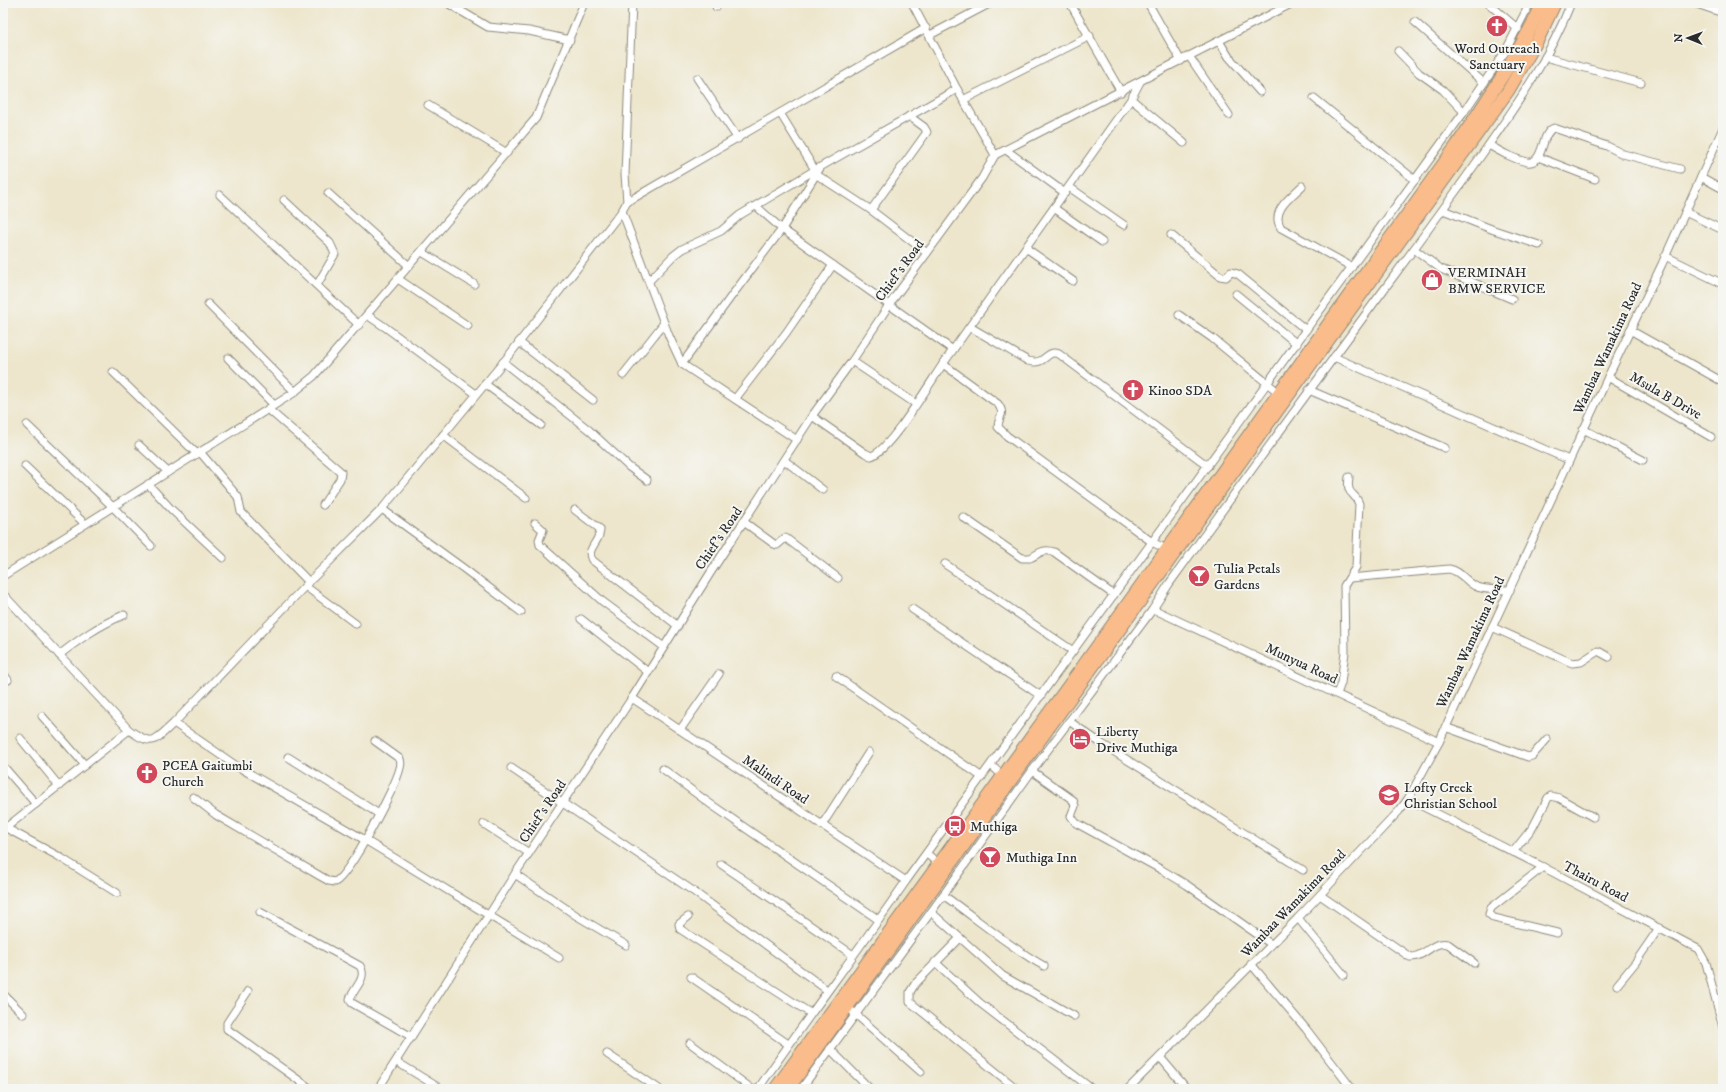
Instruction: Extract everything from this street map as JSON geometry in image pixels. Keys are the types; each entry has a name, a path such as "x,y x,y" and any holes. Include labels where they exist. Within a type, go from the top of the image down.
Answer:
{"highway":[{"path":"788,1089 852,1010 943,866 1003,776 1278,392 1457,146 1501,80 1528,34 1543,3"},
{"path":"775,1089 1093,666 1508,91 1538,39 1555,3"}],"street":[{"path":"3,576 295,392 314,376 507,153 540,112 584,3"},
{"path":"627,202 625,174 632,3"},
{"path":"912,3 963,100 995,155 1293,3"},
{"path":"3,594 6,603 59,655 129,730 144,740 155,740 174,723 307,584 382,509 519,342 622,211 627,202 738,139 780,113 928,32 991,3"},
{"path":"1070,3 1121,92"},
{"path":"1148,3 1181,61"},
{"path":"1488,3 1518,29"},
{"path":"758,1089 810,1013 880,920 906,881 1269,383 1464,112 1505,52 1530,3"},
{"path":"801,1089 830,1049 852,1010 931,912 1032,771 1153,609 1169,584 1309,390 1443,210 1516,105 1544,57 1571,3"},
{"path":"1694,3 1723,13"},
{"path":"449,4 488,27 529,32 570,40"},
{"path":"1415,22 1484,83"},
{"path":"963,100 1090,36"},
{"path":"1219,41 1230,57 1260,92"},
{"path":"1398,51 1419,72 1443,90 1464,112"},
{"path":"1189,56 1229,115"},
{"path":"1544,57 1641,83"},
{"path":"697,78 738,139"},
{"path":"812,416 871,456 875,455 891,439 1131,99 1140,82"},
{"path":"649,281 673,256 682,249 721,231 756,206 908,116 957,89"},
{"path":"1314,98 1415,180"},
{"path":"1131,99 1184,143"},
{"path":"428,105 507,153"},
{"path":"780,113 817,171 927,253"},
{"path":"871,210 927,132 924,127 908,116"},
{"path":"1489,145 1509,156 1528,162 1533,162 1538,157 1547,132 1554,128 1607,146 1623,154 1680,169"},
{"name":"Wambaa Wamakima Road","path":"1128,1089 1298,918 1399,811 1408,799 1439,742 1723,128"},
{"path":"1006,150 1124,225"},
{"name":"Chief's Road","path":"378,1089 397,1062 515,874 632,698 711,572 812,416 889,305 982,178 995,155"},
{"path":"1538,157 1595,179"},
{"path":"682,364 782,229 817,171"},
{"path":"1701,177 1723,189"},
{"path":"1302,186 1279,210 1276,217 1281,228 1352,267"},
{"path":"328,193 410,266"},
{"path":"220,195 359,325"},
{"path":"284,200 330,243 334,249 334,258 317,285"},
{"path":"756,206 782,229 953,350"},
{"path":"1054,208 1102,242"},
{"path":"1443,210 1494,230 1539,245"},
{"path":"622,211 664,323 682,364 797,440"},
{"path":"1685,212 1723,230"},
{"path":"1379,252 1380,230"},
{"path":"1171,235 1220,276 1226,277 1231,272 1238,274 1306,330"},
{"path":"1026,248 1073,281"},
{"path":"1414,249 1441,269 1512,299"},
{"path":"422,252 474,284"},
{"path":"1665,256 1723,284"},
{"path":"735,400 786,333 834,265"},
{"path":"398,279 468,326"},
{"path":"1236,294 1297,344"},
{"path":"208,304 295,392"},
{"path":"1179,315 1212,338 1269,383 1278,392"},
{"path":"367,316 385,327 476,394"},
{"path":"623,375 664,323"},
{"path":"970,327 1028,361 1035,363 1041,362 1054,352 1059,354 1208,466"},
{"path":"1630,330 1723,382"},
{"path":"519,342 593,400"},
{"path":"1334,356 1569,460"},
{"path":"228,358 271,407 341,472 340,479 323,505"},
{"path":"852,360 916,404"},
{"path":"503,362 589,430 629,467 647,480"},
{"path":"943,364 998,404 1002,409 998,427 1004,434 1152,542 1166,549"},
{"path":"113,372 198,453 238,497 241,512 307,584 356,624"},
{"name":"Msula B Drive","path":"1608,377 1711,437"},
{"path":"485,384 541,425"},
{"path":"1309,390 1445,448"},
{"path":"27,424 113,506 151,546"},
{"path":"1584,429 1643,460"},
{"path":"444,433 510,480"},
{"path":"444,433 526,498"},
{"path":"138,445 168,472"},
{"path":"784,460 823,490"},
{"path":"26,466 85,524"},
{"path":"1337,694 1342,678 1345,652 1344,586 1356,567 1359,512 1358,501 1349,492 1349,477"},
{"path":"148,484 171,509 223,558"},
{"path":"382,509 521,612"},
{"path":"575,510 600,529 599,538 590,554 592,560 678,626"},
{"path":"963,517 1022,558 1030,558 1038,552 1044,550 1054,552 1114,595"},
{"path":"744,522 774,544 777,545 785,538 788,539 838,578"},
{"path":"536,523 543,530 539,540 540,545 602,601 664,647"},
{"path":"1181,544 1192,552"},
{"path":"945,564 1074,651"},
{"path":"1350,578 1449,569 1460,573 1472,584 1480,588 1510,590"},
{"path":"1157,577 1169,584"},
{"path":"912,609 1041,696"},
{"name":"Munyua Road","path":"1153,609 1439,742"},
{"path":"59,655 90,632 108,621 124,615"},
{"path":"581,620 648,672"},
{"path":"1492,628 1572,663 1581,662 1598,651 1609,657"},
{"path":"1093,666 1104,674"},
{"path":"3,674 8,680"},
{"path":"680,730 719,674"},
{"path":"836,676 982,777"},
{"name":"Malindi Road","path":"632,698 906,881"},
{"path":"42,716 85,765"},
{"path":"1069,721 1102,744 1303,870"},
{"path":"174,723 235,765 365,840 559,958"},
{"path":"1445,727 1528,757 1532,756 1547,739"},
{"path":"117,893 58,856 5,829 129,730"},
{"path":"20,738 59,786"},
{"path":"193,797 216,815 332,882 339,880 365,840 379,814 400,768 401,763 396,755 375,741"},
{"path":"822,825 869,752"},
{"path":"288,757 379,814"},
{"path":"991,765 1003,776"},
{"path":"3,766 36,804"},
{"path":"511,768 692,891 827,990"},
{"path":"663,769 709,803 880,920"},
{"path":"1032,771 1072,800 1075,806 1071,816 1076,823 1162,870 1271,944"},
{"path":"1513,852 1533,827 1548,798 1551,796 1559,798 1593,817"},
{"name":"Thairu Road","path":"1408,799 1543,867 1693,946 1702,955 1723,1027"},
{"path":"484,824 529,853"},
{"path":"927,854 958,875"},
{"path":"721,864 853,955"},
{"path":"1543,867 1491,908 1489,914 1494,918 1557,933"},
{"path":"515,874 577,916 626,945"},
{"path":"943,895 1010,945 1044,966"},
{"path":"1320,895 1410,957 1419,956 1432,947 1443,943 1448,944 1474,963"},
{"path":"260,912 360,966 363,974 361,980 351,994 350,999 352,1003 412,1037"},
{"path":"931,912 1003,976 1074,1016"},
{"path":"688,917 679,924 680,929 810,1013"},
{"path":"1298,918 1344,975"},
{"path":"1617,984 1635,963 1659,928"},
{"path":"960,938 915,984 910,992 910,1002 1017,1089"},
{"path":"935,962 980,1003 1092,1089"},
{"path":"1252,964 1306,1029 1352,1089"},
{"path":"691,977 788,1044"},
{"path":"248,991 227,1023 227,1029 311,1089"},
{"path":"3,994 23,1014"},
{"path":"852,1010 921,1072"},
{"path":"690,1043 752,1089"},
{"path":"830,1049 870,1089"},
{"path":"607,1054 659,1089"},
{"path":"1160,1057 1187,1089"},
{"path":"397,1062 441,1089"}],"place":[{"name":"Word Outreach Sanctuary","path":"1497,26"},
{"name":"VERMINAH BMW SERVICE","path":"1432,280"},
{"name":"Kinoo SDA","path":"1133,390"},
{"name":"Tulia Petals Gardens","path":"1199,576"},
{"name":"Liberty Drive Muthiga","path":"1080,739"},
{"name":"PCEA Gaitumbi Church","path":"147,773"},
{"name":"Lofty Creek Christian School","path":"1389,795"},
{"name":"Muthiga","path":"955,826"},
{"name":"Muthiga Inn","path":"990,857"}]}
